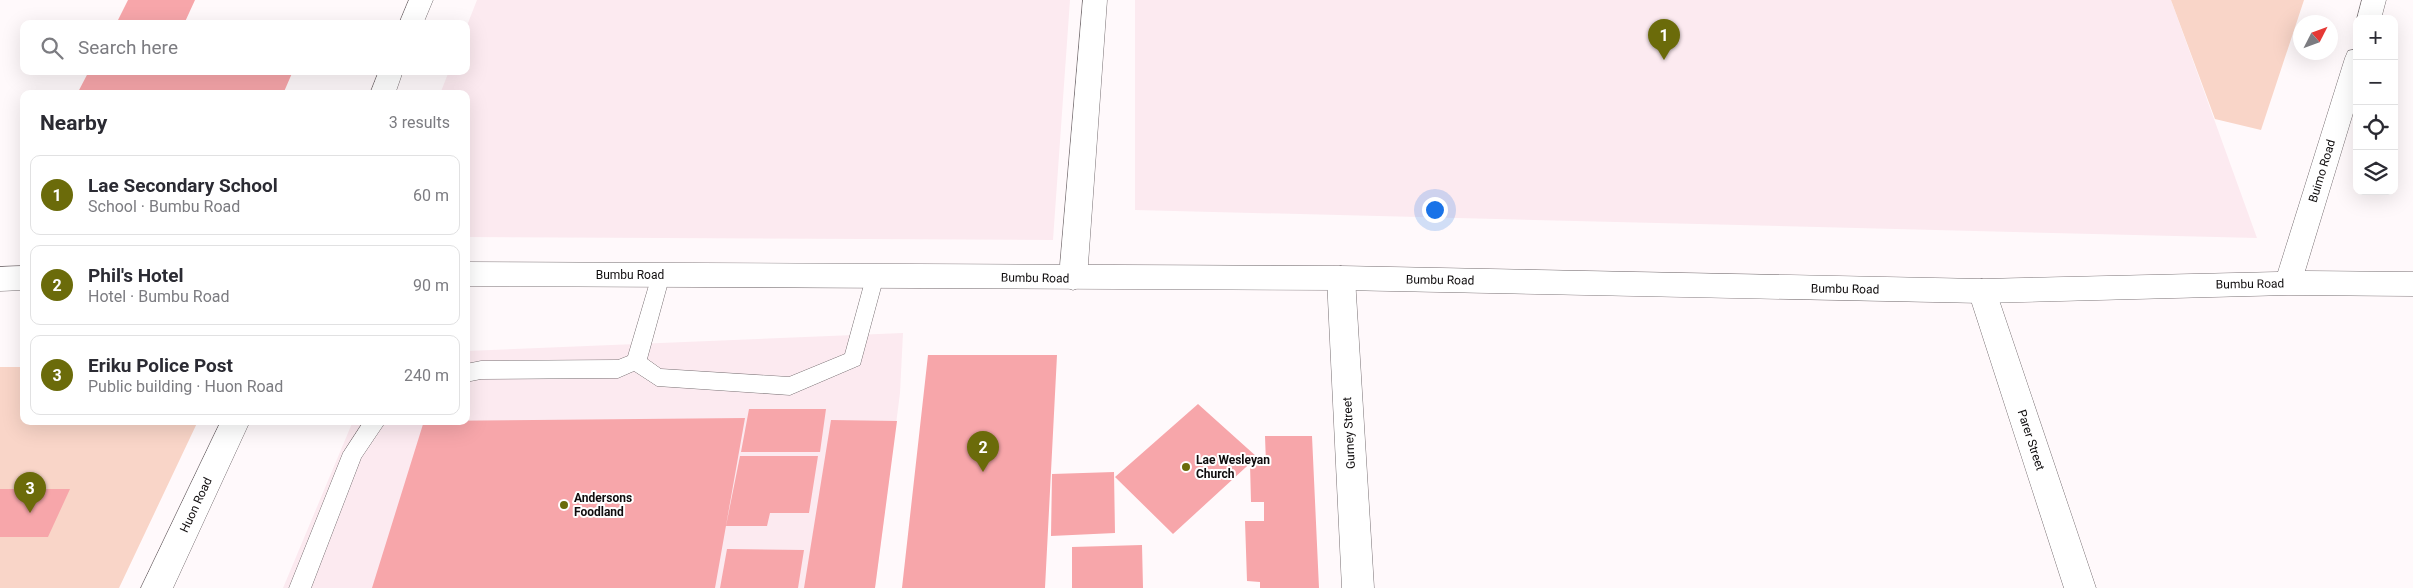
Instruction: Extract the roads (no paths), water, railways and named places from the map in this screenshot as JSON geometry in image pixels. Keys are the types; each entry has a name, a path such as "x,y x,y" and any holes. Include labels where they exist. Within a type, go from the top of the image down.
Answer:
{"main road":[{"path":"413,20 422,0"},
{"path":"1073,278 1095,0"},
{"path":"2370,15 2374,0"},
{"name":"Buimo Road","path":"2288,283 2356,60"},
{"path":"384,90 389,75"},
{"name":"Bumbu Road","path":"470,274 1341,278 1982,292 2288,283 2413,284"},
{"path":"0,279 20,278"},
{"name":"Gurney Street","path":"1341,278 1358,588"},
{"name":"Parer Street","path":"1982,292 2080,588"},
{"name":"Huon Road","path":"157,588 234,425"}],"lane":[{"path":"636,362 661,275"},
{"path":"636,362 657,377 790,386 853,360 875,276"},
{"path":"470,373 481,370 618,369 636,362"},
{"path":"300,588 353,453 373,425"}],"place":[{"name":"Lae Secondary School","path":"1664,60"},
{"name":"Lae Wesleyan Church","path":"1186,467"},
{"name":"Phil's Hotel","path":"983,472"},
{"name":"Andersons Foodland","path":"564,505"},
{"name":"Eriku Police Post","path":"30,513"}]}
